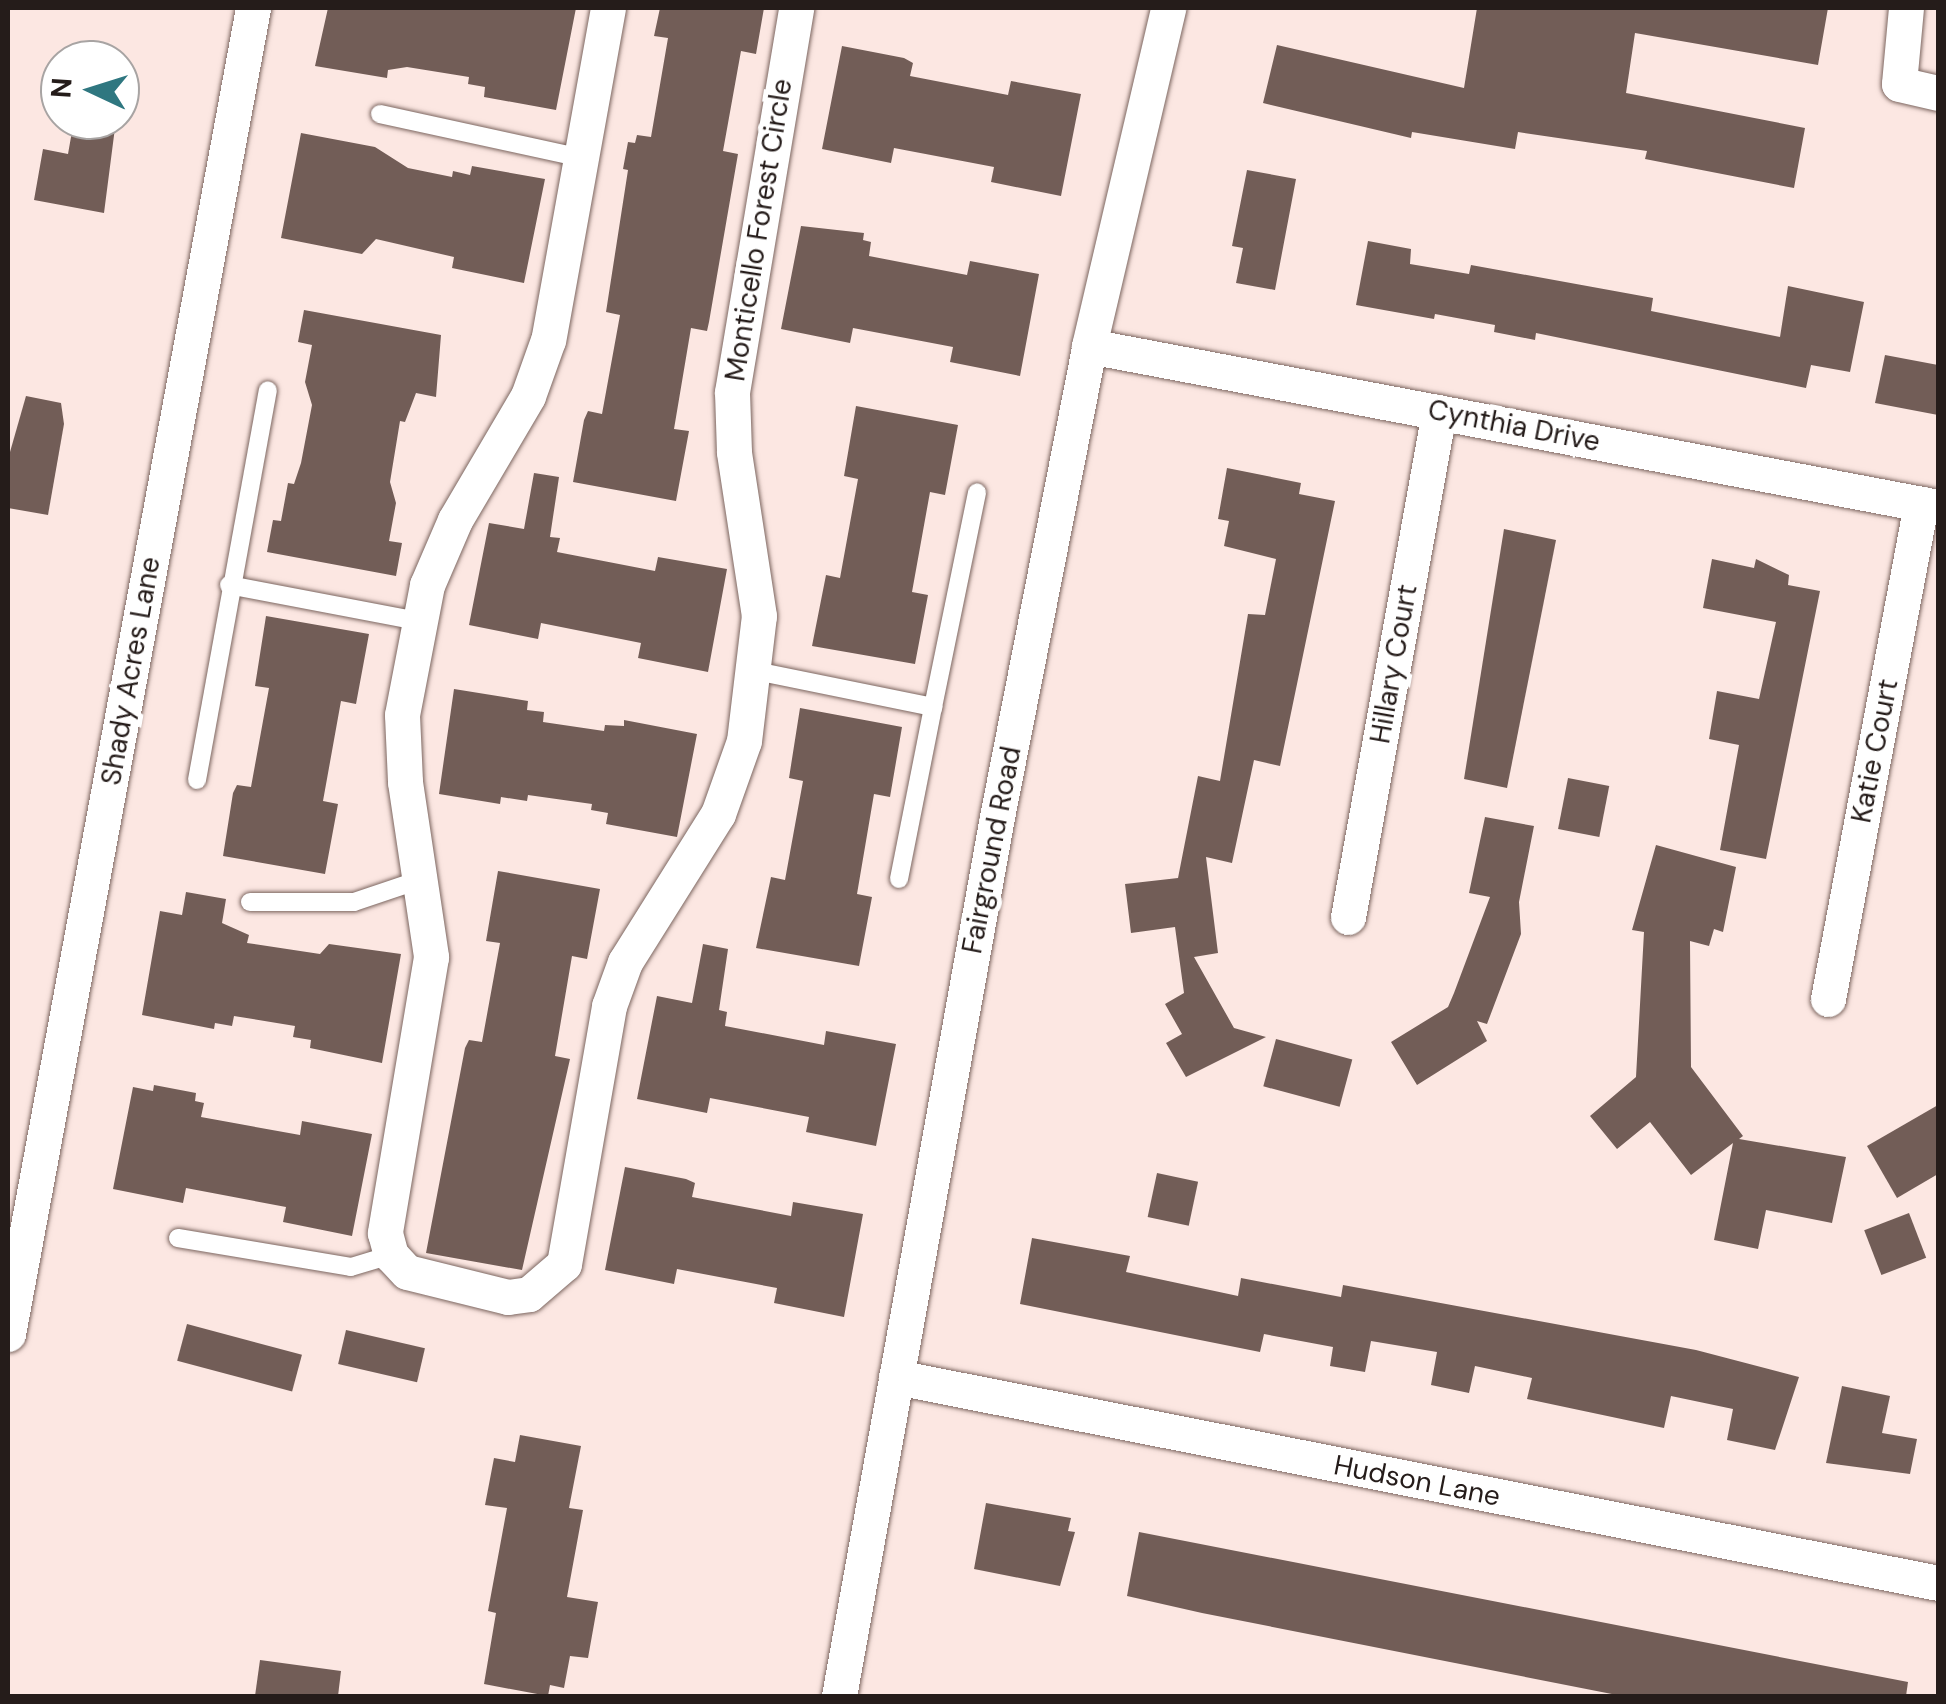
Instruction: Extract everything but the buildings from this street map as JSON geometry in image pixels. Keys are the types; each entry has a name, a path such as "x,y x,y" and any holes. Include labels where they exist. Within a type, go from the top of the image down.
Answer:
{"street":[{"name":"Shady Acres Lane","path":"8,1334 254,8"},
{"path":"391,1255 385,1234 431,957 404,782 402,716 418,621 455,520 528,396 548,340 608,8"},
{"name":"Monticello Forest Circle","path":"391,1255 427,1281 508,1296 529,1294 564,1264 610,1006 633,948 718,814 744,741 756,670 754,552 734,452 732,392 796,8"},
{"name":"Fairground Road","path":"839,1696 1089,346 1168,8"},
{"path":"1906,8 1899,84 1938,93"},
{"name":"Cynthia Drive","path":"1089,346 1930,505"},
{"name":"Hillary Court","path":"1348,917 1440,412"},
{"name":"Katie Court","path":"1828,999 1930,505"},
{"name":"Hudson Lane","path":"896,1377 1938,1583"}],"lane":[{"path":"380,114 581,158"},
{"path":"196,780 228,585 268,390"},
{"path":"898,880 978,492"},
{"path":"228,585 418,621"},
{"path":"756,670 933,707"},
{"path":"250,902 354,902 422,879"},
{"path":"178,1238 351,1267 391,1255"}]}
